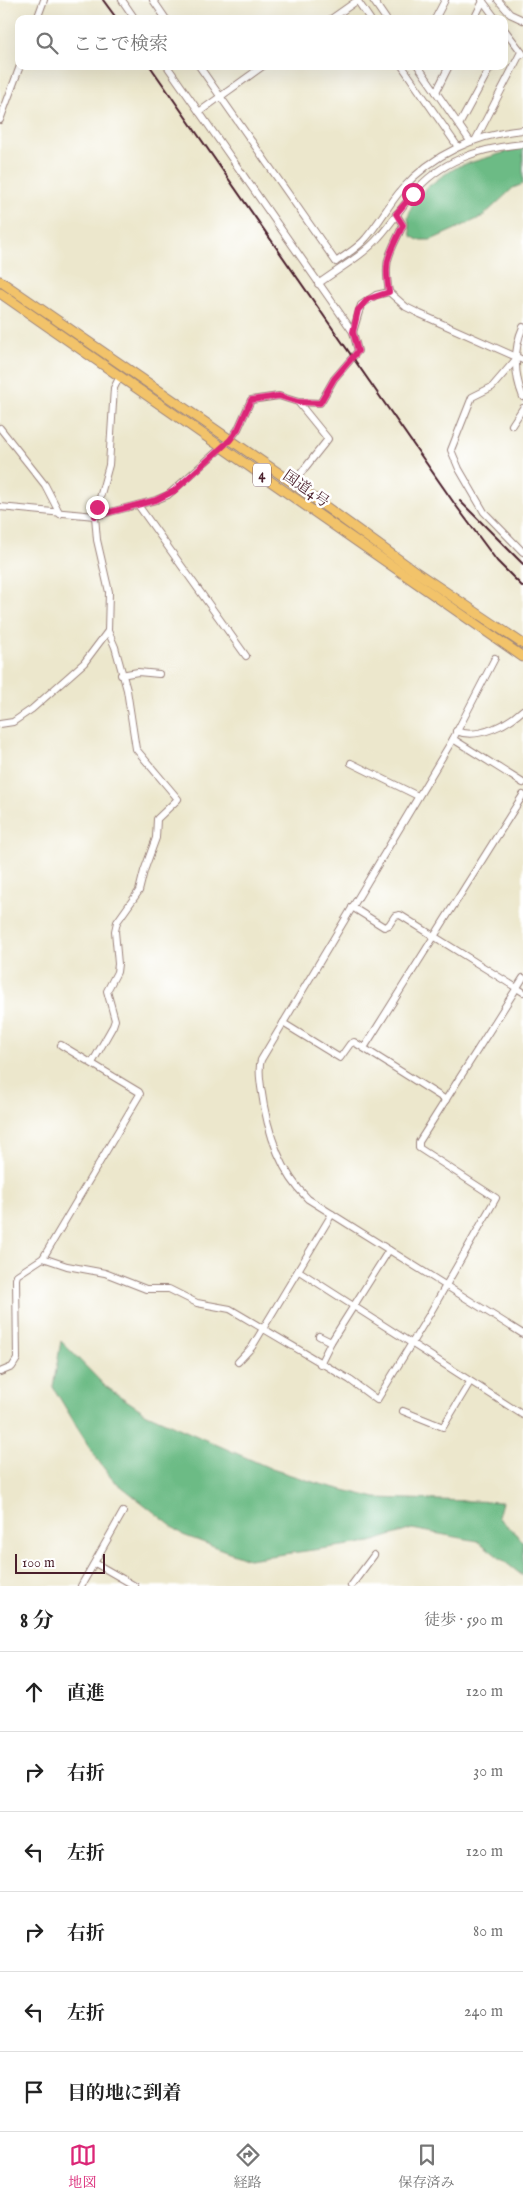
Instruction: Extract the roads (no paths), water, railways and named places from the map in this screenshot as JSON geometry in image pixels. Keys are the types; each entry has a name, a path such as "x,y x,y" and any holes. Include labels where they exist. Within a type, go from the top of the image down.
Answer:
{"highway":[{"name":"国道4号","path":"0,280 293,483 413,570 523,644"},
{"name":"国道4号","path":"0,293 523,657"}],"street":[{"path":"38,15 44,0"},
{"path":"122,0 132,15"},
{"path":"153,0 163,15"},
{"path":"336,15 357,0 367,15"},
{"path":"373,0 383,15"},
{"path":"437,15 445,0"},
{"path":"498,0 510,14 523,20"},
{"path":"476,15 483,1 493,15"},
{"path":"473,140 522,53 508,34"},
{"path":"0,120 19,70"},
{"path":"0,508 43,510 60,514 95,516 156,500 174,491 223,448 238,429 251,400 279,396 298,402 320,403 334,379 358,351 353,332 171,70"},
{"path":"202,70 338,265"},
{"path":"199,112 257,70"},
{"path":"405,70 458,147"},
{"path":"421,70 459,125 473,140"},
{"path":"436,92 447,70"},
{"path":"459,125 489,70"},
{"path":"318,284 365,239 411,180 435,159 473,140 523,130"},
{"path":"338,265 370,246 423,182 448,164 471,153 523,144"},
{"path":"396,214 403,225 387,256 386,272 389,292 406,307 520,359"},
{"path":"353,332 361,305 376,295 389,292"},
{"path":"523,327 519,337 520,359 515,373 523,397"},
{"path":"520,359 492,388 472,397 451,450 459,469 484,512 523,552"},
{"path":"92,1063 115,1020 106,991 118,964 114,935 118,922 139,891 156,838 157,819 178,800 136,749 127,690 115,646 108,631 109,592 97,540 95,516 108,464 114,388 120,376"},
{"path":"293,483 328,439 298,402"},
{"path":"512,425 523,408"},
{"path":"0,428 45,485 60,514"},
{"path":"138,504 246,656"},
{"path":"0,724 13,722 32,709 84,663 108,631"},
{"path":"496,658 453,738 261,1060 259,1068 262,1099 270,1134 284,1166 301,1192 332,1214 523,1334"},
{"path":"122,674 138,672 159,674"},
{"path":"456,731 464,734 490,729 506,723 523,710"},
{"path":"453,738 523,783"},
{"path":"351,763 418,796"},
{"path":"364,1048 523,795"},
{"path":"352,907 384,927 389,925 395,916 400,915 523,992"},
{"path":"44,1258 66,1266 105,1273 146,1289 169,1289 197,1303 223,1307 350,1380 377,1400 496,1198 419,1148 419,1142 523,978"},
{"path":"283,1023 340,1058 351,1042 364,1048 446,1100"},
{"path":"0,1372 12,1367 17,1359 16,1279 22,1270 44,1258 140,1094 60,1045"},
{"path":"238,1362 252,1347 332,1214"},
{"path":"320,1364 331,1342 389,1250"},
{"path":"299,1270 523,1415"},
{"path":"319,1336 331,1342"},
{"path":"403,1411 443,1427 470,1382"},
{"path":"81,1586 123,1512"},
{"path":"351,1586 374,1555"},
{"path":"95,1563 134,1586"}],"railway":[{"path":"103,0 114,15"},
{"path":"153,70 454,503 497,561 523,587"},
{"path":"460,501 523,564"}]}
